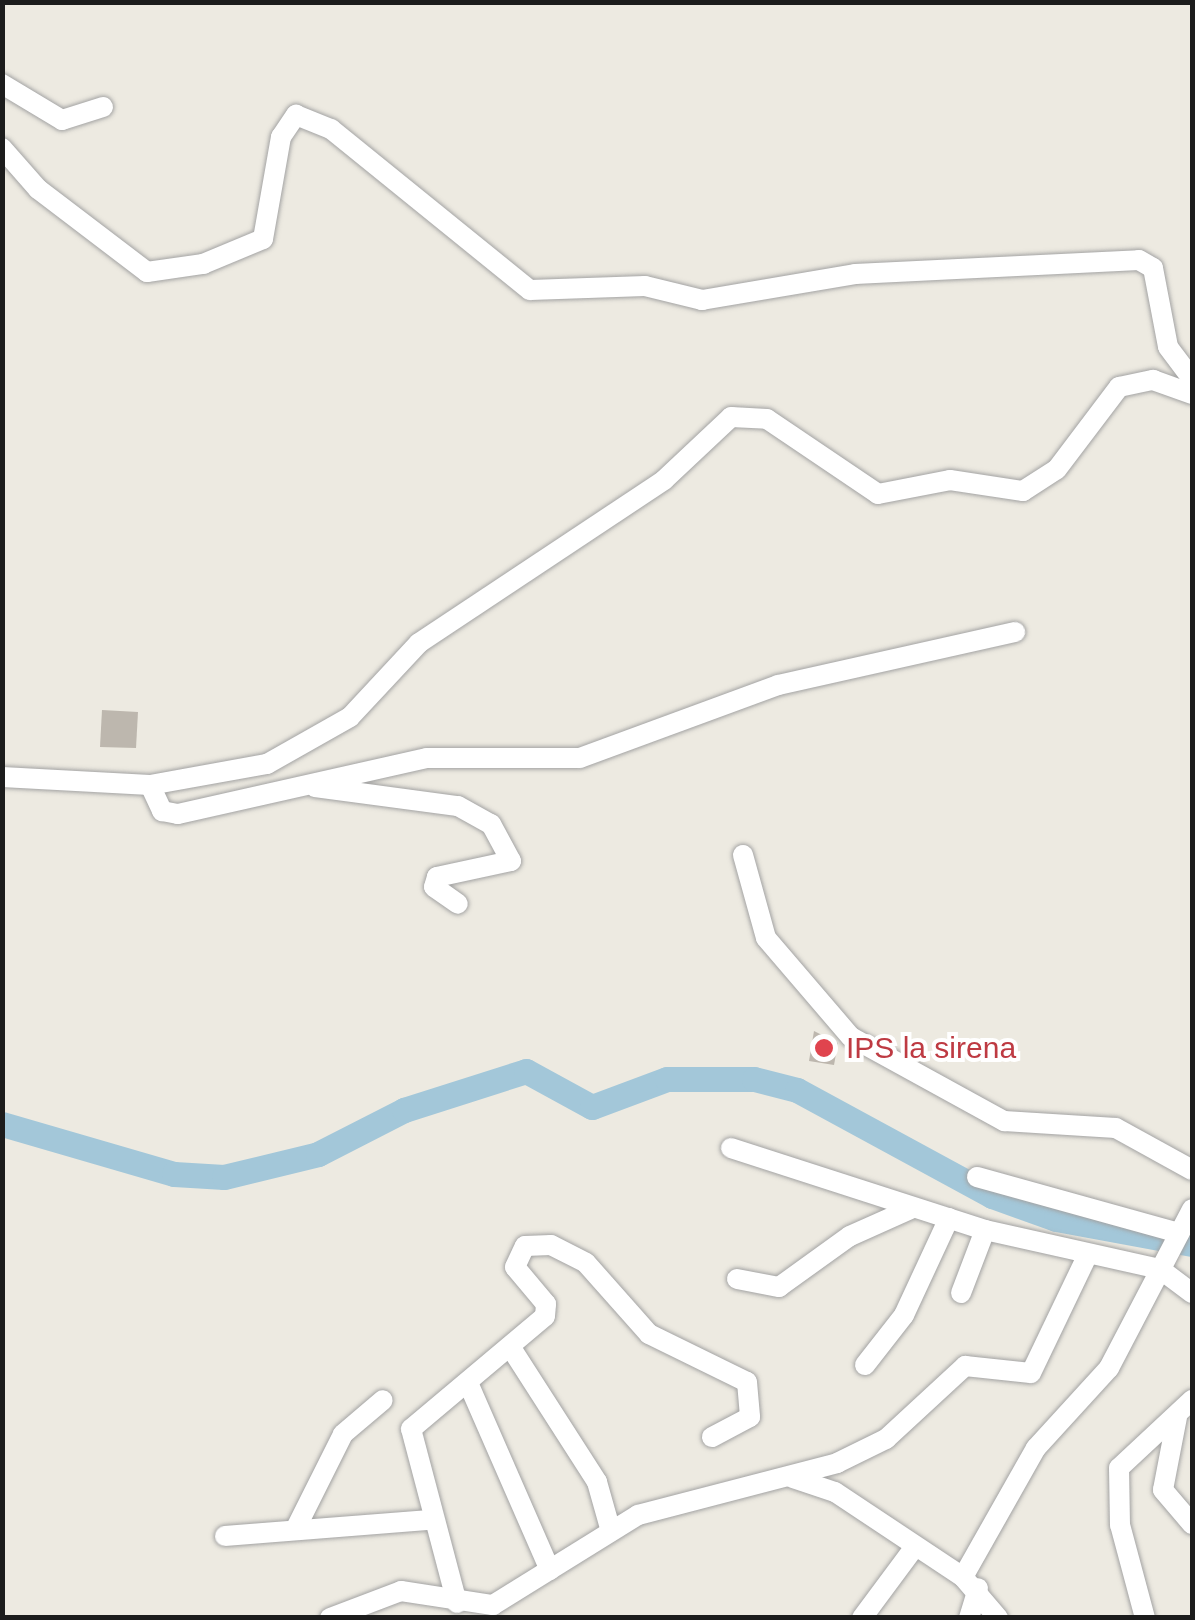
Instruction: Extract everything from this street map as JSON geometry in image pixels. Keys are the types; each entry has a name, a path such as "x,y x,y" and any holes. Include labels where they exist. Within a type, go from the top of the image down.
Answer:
{"street":[{"path":"2,84 62,120 103,107"},
{"path":"2,148 38,188 148,272 203,264 262,240 280,137 296,115 330,129 530,290 644,286 730,299 854,274 1139,260 1154,268 1168,347 1192,379"},
{"path":"2,777 150,785 268,764 350,718 419,642 664,480 732,417 767,419 878,494 950,480 1023,491 1056,469 1119,388 1153,380 1192,394"},
{"path":"150,785 162,811 178,814 461,754 606,753 778,685 1015,632"},
{"path":"308,785 458,806 491,824 511,860 437,877 434,887 458,904"},
{"path":"744,855 766,938 850,1037 1004,1121 1116,1128 1192,1170"},
{"path":"732,1148 913,1208 1086,1258 1174,1268 1192,1293"},
{"path":"970,1618 970,1582 1036,1448 1109,1368 1174,1268 1185,1223 978,1177"},
{"path":"737,1278 780,1288 850,1236 913,1208"},
{"path":"865,1366 904,1315 949,1218"},
{"path":"961,1293 984,1230"},
{"path":"457,1603 429,1520 411,1429 513,1351 546,1304 516,1255 536,1243 568,1252 649,1334 747,1382 750,1416 712,1437"},
{"path":"330,1618 401,1591 457,1603 493,1605 610,1528 786,1477 886,1439 965,1366 1030,1374 1086,1258"},
{"path":"513,1351 597,1482 610,1528"},
{"path":"469,1386 550,1570"},
{"path":"296,1528 343,1434 383,1400"},
{"path":"1146,1618 1116,1493 1133,1446 1176,1418 1192,1401"},
{"path":"1176,1418 1163,1490 1192,1524"},
{"path":"786,1477 835,1492 970,1582 998,1618"},
{"path":"224,1536 429,1520"},
{"path":"862,1618 914,1548"}],"building":[{"path":"102,710 138,712 136,748 100,747"},
{"name":"IPS la sirena","path":"814,1031 838,1043 834,1065 809,1061"}],"waterway":[{"path":"2,1124 174,1174 224,1177 318,1154 404,1110 526,1071 592,1107 667,1079 754,1079 797,1090 992,1196 1056,1219 1192,1244"}],"place":[{"name":"IPS la sirena","path":"824,1048"}]}
